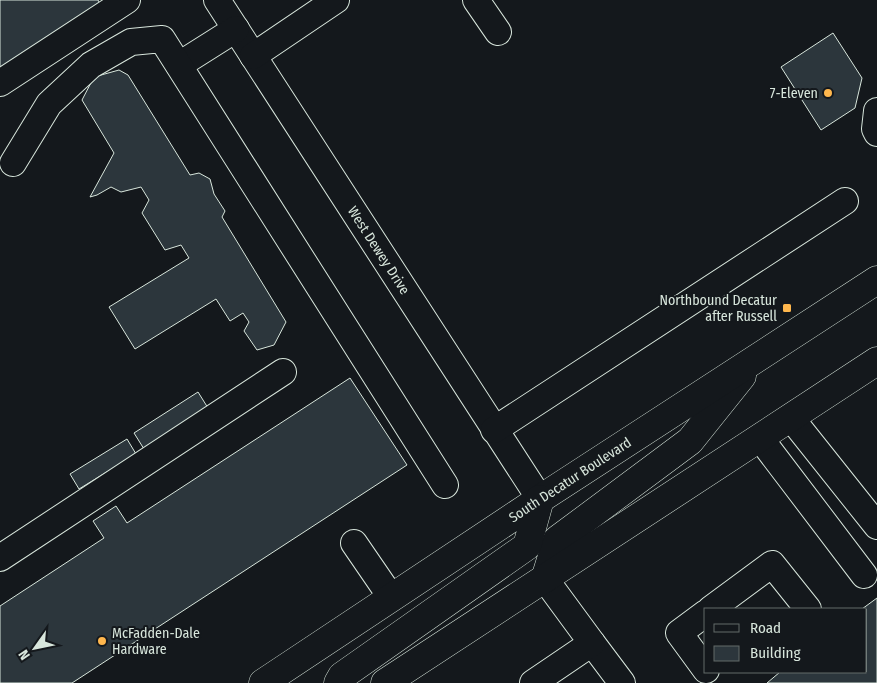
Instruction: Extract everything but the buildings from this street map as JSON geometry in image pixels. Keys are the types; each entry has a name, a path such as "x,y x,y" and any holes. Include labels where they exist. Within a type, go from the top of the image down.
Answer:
{"main road":[{"name":"South Decatur Boulevard","path":"263,683 390,597 877,280"},
{"path":"544,580 557,540 690,441 757,358"},
{"path":"385,683 877,361"},
{"path":"338,683 342,676 527,546 540,499"}],"street":[{"path":"0,83 127,0"},
{"name":"West Dewey Drive","path":"217,0 540,499"},
{"path":"253,56 336,0"},
{"path":"476,0 498,32"},
{"path":"179,65 236,29"},
{"path":"13,163 49,104 91,65 131,42 162,40 444,485"},
{"path":"877,112 875,129 877,133"},
{"path":"494,430 845,201"},
{"path":"0,558 282,372"},
{"path":"791,418 877,526"},
{"path":"760,438 864,575"},
{"path":"354,542 390,597"},
{"path":"712,608 772,564 807,608"},
{"path":"544,580 622,683"},
{"path":"704,614 679,633 704,667"},
{"path":"533,683 592,644"},
{"path":"710,673 723,683"}],"place":[{"name":"7-Eleven","path":"828,93"},
{"name":"Northbound Decatur after Russell","path":"787,308"},
{"name":"McFadden-Dale Hardware","path":"102,641"}]}
